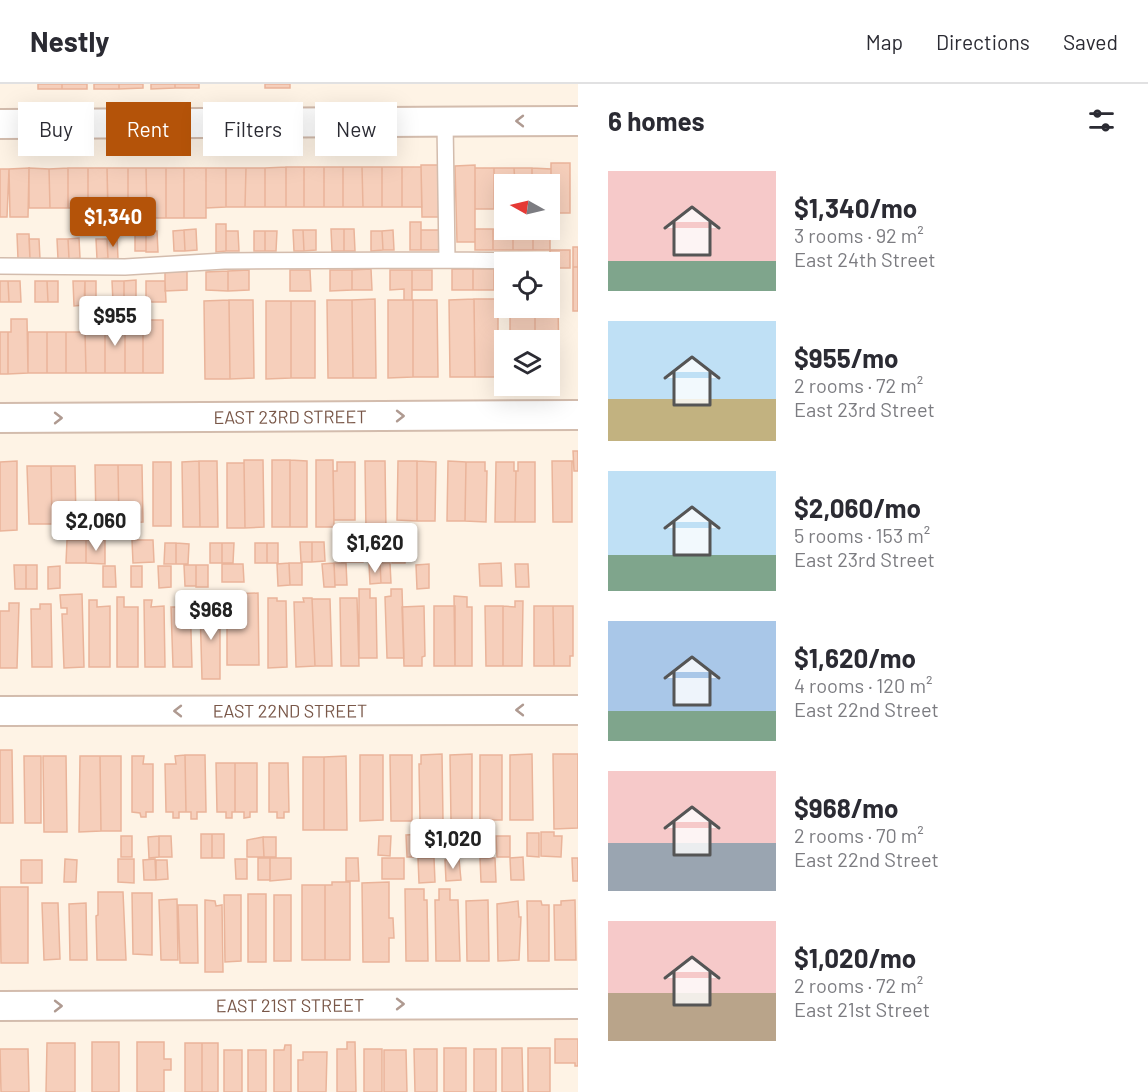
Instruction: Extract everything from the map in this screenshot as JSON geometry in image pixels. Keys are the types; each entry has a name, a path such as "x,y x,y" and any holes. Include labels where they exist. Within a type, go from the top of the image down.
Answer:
{"street":[{"path":"0,124 578,121"},
{"name":"EAST 23RD STREET","path":"0,418 578,415"},
{"name":"EAST 22ND STREET","path":"0,711 578,710"},
{"name":"EAST 21ST STREET","path":"0,1006 578,1004"}],"lane":[{"path":"445,122 447,260"},
{"path":"0,266 125,267 224,261 494,261"}],"building":[{"path":"38,84 62,84 62,89 38,89"},
{"path":"62,84 87,84 87,89 62,89"},
{"path":"94,84 119,84 119,89 94,89"},
{"path":"119,84 143,84 143,88 119,89"},
{"path":"151,84 175,84 175,88 151,89"},
{"path":"175,84 199,84 199,88 175,88"},
{"path":"265,84 290,84 290,88 265,88"},
{"path":"551,163 570,163 570,213 560,213 560,174 551,174"},
{"path":"421,165 443,165 443,217 422,217"},
{"path":"475,165 475,242 457,242 455,166"},
{"path":"286,167 286,207 265,207 265,168"},
{"path":"286,167 304,167 304,207 286,207"},
{"path":"304,167 324,167 324,207 304,207"},
{"path":"324,167 343,167 343,207 324,207"},
{"path":"343,167 362,167 363,207 343,207"},
{"path":"362,167 382,167 382,207 363,207"},
{"path":"382,167 402,167 402,207 382,207"},
{"path":"402,167 421,167 422,207 402,207"},
{"path":"29,168 28,217 10,217 9,169"},
{"path":"29,168 49,169 50,208 29,208"},
{"path":"68,168 68,208 50,208 49,169"},
{"path":"68,168 88,168 88,208 68,208"},
{"path":"88,168 107,168 108,208 88,208"},
{"path":"107,168 128,168 126,218 108,218"},
{"path":"128,168 146,168 147,218 128,218"},
{"path":"146,168 166,168 166,218 147,218"},
{"path":"166,168 184,168 184,218 166,218"},
{"path":"184,168 206,168 206,218 184,218"},
{"path":"206,168 226,168 226,207 206,208"},
{"path":"226,168 246,168 245,207 226,207"},
{"path":"246,168 265,168 265,207 245,207"},
{"path":"475,168 494,168 494,209 475,209"},
{"path":"494,168 514,168 514,174 494,174"},
{"path":"514,168 532,168 532,174 514,174"},
{"path":"532,168 551,169 551,174 532,174"},
{"path":"0,169 9,169 7,217 0,217"},
{"path":"410,222 421,222 421,250 410,250"},
{"path":"216,224 226,224 226,251 216,252"},
{"path":"196,229 197,250 185,251 184,230"},
{"path":"331,229 344,229 344,251 332,251"},
{"path":"344,229 354,229 355,251 344,251"},
{"path":"475,229 493,229 493,250 475,250"},
{"path":"493,229 494,240 513,240 513,250 493,250"},
{"path":"184,230 185,251 174,251 173,231"},
{"path":"293,230 303,230 304,251 294,251"},
{"path":"303,230 316,230 316,250 304,251"},
{"path":"393,230 394,250 383,250 382,231"},
{"path":"421,230 440,230 441,250 421,250"},
{"path":"135,231 146,231 146,251 135,251"},
{"path":"146,231 157,231 158,252 146,252"},
{"path":"226,231 238,231 239,251 226,251"},
{"path":"254,231 265,231 265,251 254,251"},
{"path":"265,231 277,231 276,251 265,251"},
{"path":"371,231 382,231 383,250 371,251"},
{"path":"17,234 29,234 30,259 18,259"},
{"path":"112,235 117,235 118,259 108,260 107,239 113,239"},
{"path":"79,238 80,258 69,259 68,239"},
{"path":"29,239 39,239 40,259 30,259"},
{"path":"57,239 68,239 69,259 58,259"},
{"path":"96,239 107,239 108,258 97,259"},
{"path":"513,240 533,240 533,250 513,250"},
{"path":"533,240 550,240 550,250 533,250"},
{"path":"573,247 578,247 578,267 573,267"},
{"path":"550,250 570,250 570,268 560,268 560,252 550,252"},
{"path":"573,267 578,267 578,311 573,311"},
{"path":"371,269 372,290 352,290 352,270"},
{"path":"452,269 473,269 473,290 452,290"},
{"path":"473,269 494,269 494,290 473,290"},
{"path":"187,270 187,290 165,291 165,271"},
{"path":"249,270 249,290 228,291 228,271"},
{"path":"290,270 310,270 311,291 290,291"},
{"path":"330,270 352,270 352,290 330,291"},
{"path":"390,270 412,270 412,300 404,300 404,289 390,290"},
{"path":"412,270 432,270 432,290 412,290"},
{"path":"228,271 228,291 206,290 206,272"},
{"path":"136,280 136,301 124,301 124,281"},
{"path":"0,281 8,281 9,302 0,302"},
{"path":"8,281 20,281 21,302 9,302"},
{"path":"35,281 47,281 48,302 35,302"},
{"path":"47,281 58,281 58,302 48,302"},
{"path":"73,281 85,281 84,305 74,306"},
{"path":"85,281 96,281 96,301 85,301"},
{"path":"112,281 124,281 124,301 113,302"},
{"path":"146,281 165,281 166,302 146,302"},
{"path":"375,299 376,378 353,378 352,300"},
{"path":"474,299 475,377 450,377 449,300"},
{"path":"474,299 494,299 494,318 498,318 498,330 494,330 494,377 475,377"},
{"path":"229,300 230,379 205,379 204,301"},
{"path":"229,300 253,300 254,378 230,379"},
{"path":"327,300 352,300 353,378 328,378"},
{"path":"388,300 413,300 413,377 388,378"},
{"path":"413,300 437,300 438,377 413,377"},
{"path":"266,301 291,301 291,378 266,379"},
{"path":"291,301 315,301 315,378 291,378"},
{"path":"510,318 535,318 535,330 510,330"},
{"path":"535,318 558,318 558,330 535,330"},
{"path":"11,319 27,319 28,373 8,374 8,332 11,332"},
{"path":"143,320 163,320 163,373 143,373"},
{"path":"105,321 125,321 125,373 105,373"},
{"path":"0,332 8,332 8,374 0,374"},
{"path":"28,332 47,332 47,373 28,373"},
{"path":"47,332 66,332 66,373 47,373"},
{"path":"66,332 85,332 86,373 66,373"},
{"path":"85,332 105,332 105,373 86,373"},
{"path":"125,332 143,332 143,373 125,373"},
{"path":"573,451 578,451 578,471 574,471"},
{"path":"244,460 263,460 264,527 245,528"},
{"path":"272,460 290,460 290,527 272,527"},
{"path":"290,460 307,461 307,527 290,527"},
{"path":"316,460 333,460 334,527 316,527"},
{"path":"17,461 17,530 0,531 0,462"},
{"path":"199,461 200,527 183,527 182,462"},
{"path":"199,461 217,461 218,527 200,527"},
{"path":"365,461 385,461 386,531 366,532"},
{"path":"398,461 417,461 417,521 397,520"},
{"path":"417,461 436,462 435,521 417,521"},
{"path":"448,461 466,462 465,521 447,521"},
{"path":"552,461 572,461 572,522 553,522"},
{"path":"153,462 171,462 171,526 153,526"},
{"path":"337,462 355,462 355,520 334,520 333,471 337,471"},
{"path":"466,462 485,462 485,471 487,471 486,522 465,521"},
{"path":"496,462 514,462 514,471 516,471 515,522 495,522"},
{"path":"518,462 535,462 535,522 515,522"},
{"path":"227,463 244,463 245,528 227,528"},
{"path":"95,465 118,465 119,523 96,523"},
{"path":"118,465 142,465 143,522 119,523"},
{"path":"27,466 51,466 52,524 29,524"},
{"path":"51,466 75,466 76,523 52,524"},
{"path":"393,538 405,538 405,563 392,563"},
{"path":"343,539 363,539 363,562 342,562"},
{"path":"67,540 86,540 86,563 66,563"},
{"path":"86,540 105,540 105,564 86,563"},
{"path":"132,540 153,540 154,562 133,563"},
{"path":"300,542 312,542 312,562 301,562"},
{"path":"312,542 324,542 325,561 312,562"},
{"path":"165,543 176,543 176,564 164,564"},
{"path":"176,543 189,544 188,564 176,564"},
{"path":"210,543 222,543 222,563 210,563"},
{"path":"222,543 234,543 233,563 222,563"},
{"path":"255,543 267,543 267,563 255,563"},
{"path":"267,543 278,543 278,563 267,563"},
{"path":"289,563 290,585 278,586 277,564"},
{"path":"289,563 302,563 302,585 290,585"},
{"path":"334,563 346,563 347,585 335,585"},
{"path":"334,563 335,587 324,587 322,564"},
{"path":"380,563 381,583 370,584 369,564"},
{"path":"380,563 390,563 391,583 381,583"},
{"path":"501,563 502,586 480,586 479,564"},
{"path":"222,564 243,564 244,582 222,582"},
{"path":"429,564 429,588 417,589 416,565"},
{"path":"515,564 528,564 529,587 516,587"},
{"path":"14,565 26,565 26,589 15,589"},
{"path":"26,565 37,565 37,589 26,589"},
{"path":"184,565 196,565 196,586 185,586"},
{"path":"196,565 208,565 208,587 196,587"},
{"path":"60,566 60,588 48,589 48,567"},
{"path":"103,566 115,566 116,587 103,587"},
{"path":"131,566 142,566 142,587 131,587"},
{"path":"158,566 171,566 171,587 159,588"},
{"path":"359,589 370,589 370,598 376,598 377,658 359,658"},
{"path":"391,589 402,589 404,658 387,658 385,597 391,596"},
{"path":"258,593 259,665 227,665 227,594"},
{"path":"82,594 84,667 64,668 62,614 67,614 67,608 61,608 60,595"},
{"path":"454,596 467,597 467,607 472,607 472,666 455,666"},
{"path":"117,597 124,597 124,607 138,607 138,667 117,667"},
{"path":"190,597 192,667 173,667 171,607 179,607 179,598"},
{"path":"268,598 286,601 287,667 268,668"},
{"path":"303,598 312,598 315,666 296,667 294,602 304,602"},
{"path":"340,598 357,598 359,666 341,666"},
{"path":"312,599 330,599 332,666 315,666"},
{"path":"89,600 97,600 97,607 110,606 110,667 89,667"},
{"path":"144,600 152,600 151,607 164,606 165,667 145,667"},
{"path":"214,600 220,600 220,679 202,679 200,607 214,607"},
{"path":"515,601 523,601 522,666 503,666 503,606 515,607"},
{"path":"9,603 19,603 17,668 0,668 0,611 9,611"},
{"path":"40,604 51,604 52,667 32,667 31,609 40,609"},
{"path":"424,606 425,656 422,657 422,666 404,666 402,607"},
{"path":"434,606 455,606 455,666 434,666"},
{"path":"485,606 503,606 503,666 486,666"},
{"path":"534,606 553,606 554,666 534,666"},
{"path":"553,606 573,606 573,656 570,656 570,666 554,666"},
{"path":"0,750 12,750 13,823 0,823"},
{"path":"442,754 443,820 420,821 419,764 421,764 421,755"},
{"path":"472,754 472,821 451,821 450,755"},
{"path":"532,754 533,820 510,820 510,755"},
{"path":"553,754 578,754 578,828 554,829"},
{"path":"185,755 186,812 179,812 179,818 173,818 173,812 166,812 165,764 176,764 175,756"},
{"path":"185,755 205,755 206,812 197,812 197,819 191,819 191,812 186,812"},
{"path":"360,755 383,755 383,820 360,821"},
{"path":"390,755 412,755 412,821 391,821"},
{"path":"480,755 502,755 502,820 480,820"},
{"path":"24,756 41,756 41,823 25,823"},
{"path":"43,756 66,756 67,832 44,832"},
{"path":"80,756 100,756 101,831 79,832"},
{"path":"100,756 121,756 121,831 101,831"},
{"path":"132,756 144,756 143,764 153,764 153,812 146,812 146,817 132,812"},
{"path":"346,756 347,830 324,830 324,757"},
{"path":"303,757 324,757 324,830 303,830"},
{"path":"216,763 235,763 235,812 232,812 232,818 226,818 226,812 217,812"},
{"path":"235,763 257,763 257,812 250,812 250,817 244,818 244,812 235,812"},
{"path":"269,763 288,763 289,812 284,812 284,818 277,818 277,812 269,812"},
{"path":"541,832 554,832 554,836 562,836 561,857 541,856"},
{"path":"527,833 539,833 539,857 527,856"},
{"path":"201,834 212,834 212,858 201,858"},
{"path":"212,834 224,834 224,858 212,858"},
{"path":"420,834 421,857 407,857 406,835"},
{"path":"475,835 475,855 464,855 463,836"},
{"path":"121,836 132,836 132,857 121,857"},
{"path":"159,836 159,857 149,858 148,837"},
{"path":"159,836 171,836 172,857 159,857"},
{"path":"379,836 391,836 390,856 378,855"},
{"path":"496,836 510,836 510,857 497,857"},
{"path":"263,837 276,837 276,857 264,857"},
{"path":"263,837 264,857 247,857 247,840"},
{"path":"422,837 449,837 449,854 422,854"},
{"path":"523,857 524,880 511,880 510,858"},
{"path":"258,858 270,858 270,880 258,880"},
{"path":"270,858 291,858 291,879 270,881"},
{"path":"346,858 358,858 359,881 346,881"},
{"path":"382,858 404,858 404,879 382,879"},
{"path":"418,858 434,858 435,882 419,883"},
{"path":"480,858 495,858 496,882 481,882"},
{"path":"572,858 578,858 578,881 573,881"},
{"path":"65,859 77,860 76,882 64,882"},
{"path":"118,859 134,859 134,883 118,882"},
{"path":"155,859 156,880 144,880 143,860"},
{"path":"235,859 247,859 247,879 236,879"},
{"path":"459,859 461,880 446,881 445,860"},
{"path":"21,860 42,860 42,883 21,883"},
{"path":"156,860 167,860 168,879 156,880"},
{"path":"332,882 350,882 350,960 325,960 325,885 332,885"},
{"path":"389,882 389,918 393,918 394,938 389,938 389,962 363,962 362,883"},
{"path":"302,885 325,885 325,960 302,960"},
{"path":"0,887 28,887 28,963 1,963"},
{"path":"405,889 424,889 424,900 427,900 428,961 406,961"},
{"path":"439,889 450,889 450,900 458,900 460,961 436,961 435,900 439,900"},
{"path":"98,892 123,892 126,960 97,960"},
{"path":"132,893 152,893 152,955 133,954"},
{"path":"248,894 266,894 266,962 248,962"},
{"path":"224,895 241,895 241,961 225,962"},
{"path":"274,895 291,895 291,961 274,961"},
{"path":"177,899 178,960 161,960 159,900"},
{"path":"205,900 215,901 216,906 222,905 223,972 205,972"},
{"path":"488,900 489,961 467,961 466,901"},
{"path":"575,900 576,960 555,960 554,905 561,905 561,901"},
{"path":"518,901 519,917 521,917 519,960 498,961 497,904"},
{"path":"527,901 541,901 542,905 549,905 549,961 528,961"},
{"path":"42,903 58,903 60,959 44,960"},
{"path":"86,903 87,960 70,960 69,904"},
{"path":"178,905 197,905 198,963 180,963"},
{"path":"555,1039 578,1039 578,1066 575,1066 575,1063 555,1063"},
{"path":"92,1042 119,1042 119,1092 92,1092"},
{"path":"137,1042 164,1042 164,1059 171,1059 171,1070 164,1070 164,1092 137,1092"},
{"path":"347,1042 355,1042 356,1092 337,1092 337,1049 347,1049"},
{"path":"47,1043 75,1043 75,1092 46,1092"},
{"path":"185,1043 202,1043 202,1092 185,1092"},
{"path":"202,1043 218,1043 218,1092 202,1092"},
{"path":"285,1045 291,1045 291,1092 274,1092 274,1050 284,1050"},
{"path":"444,1048 466,1048 466,1092 444,1092"},
{"path":"502,1048 522,1048 523,1092 502,1092"},
{"path":"528,1048 550,1048 550,1092 528,1092"},
{"path":"0,1049 28,1049 29,1092 1,1092"},
{"path":"364,1049 382,1049 382,1092 364,1092"},
{"path":"414,1049 437,1049 437,1092 415,1092"},
{"path":"474,1049 496,1049 496,1092 474,1092"},
{"path":"224,1050 242,1050 242,1092 224,1092"},
{"path":"248,1050 266,1050 266,1092 248,1092"},
{"path":"384,1050 406,1050 407,1092 384,1092"},
{"path":"303,1052 327,1052 326,1092 298,1092 298,1060 303,1060"}]}
